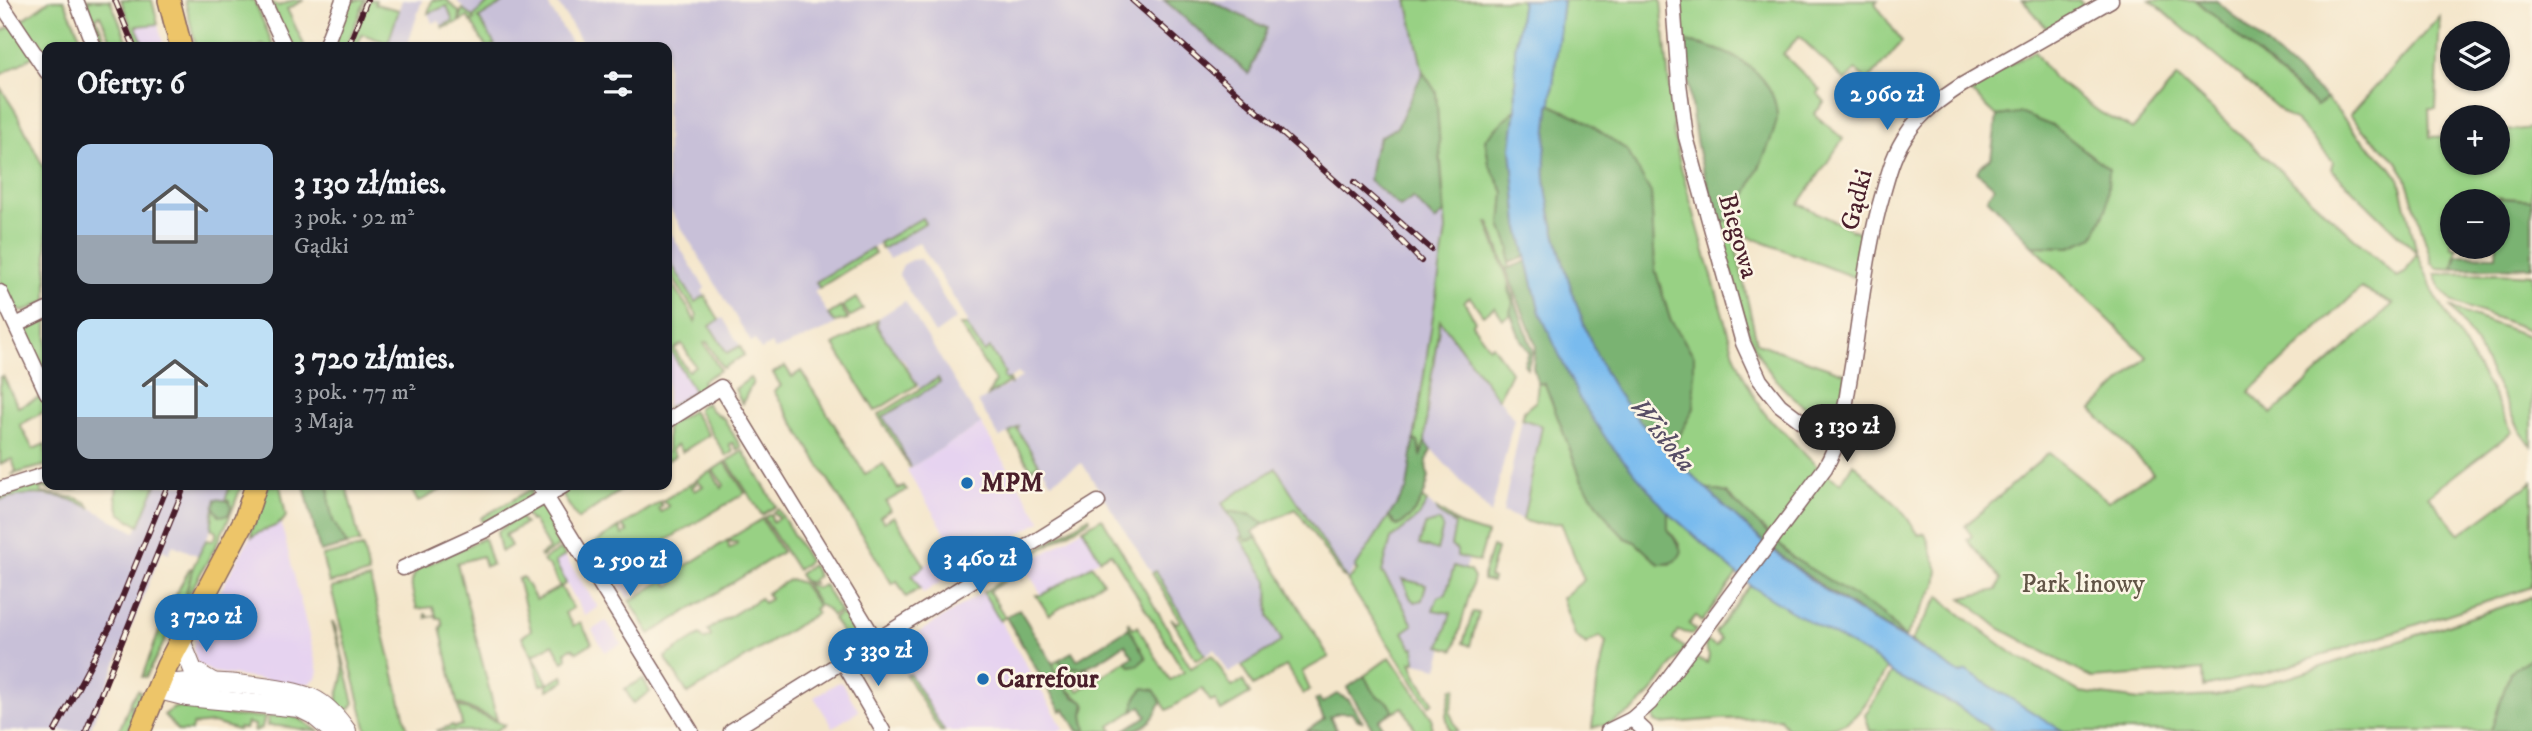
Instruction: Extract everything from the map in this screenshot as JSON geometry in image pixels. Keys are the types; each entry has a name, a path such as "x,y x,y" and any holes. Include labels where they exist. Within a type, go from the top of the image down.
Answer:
{"main road":[{"path":"169,0 180,42"},
{"path":"140,731 156,690 245,519 254,490"}],"street":[{"path":"76,0 92,42"},
{"path":"263,0 283,42"},
{"path":"327,42 343,0"},
{"name":"Biegowa","path":"1673,0 1686,137 1744,343 1760,380 1780,405 1809,427 1839,441"},
{"name":"Gądki","path":"1608,731 1632,719 1650,702 1822,471 1839,441 1877,214 1891,164 1908,132 1941,99 1962,85 2111,0"},
{"path":"0,2 42,64"},
{"path":"0,292 42,382"},
{"path":"16,325 42,312"},
{"path":"672,418 721,387 876,641"},
{"path":"0,489 42,476"},
{"path":"403,568 492,527 543,490 691,731"},
{"path":"731,731 1098,502"},
{"path":"181,640 193,670 213,682"},
{"path":"843,662 883,731"},
{"path":"156,690 174,683 213,682 306,696 328,709 347,731"},
{"path":"156,690 187,697 299,708 313,715 332,731"},
{"path":"1632,719 1645,731"}],"shaded area":[{"path":"402,0 422,0 409,42 389,42"},
{"path":"456,0 545,0 571,42 493,42 479,20 476,21"},
{"path":"556,0 1407,0 1436,92 1446,230 1407,489 1348,578 1421,498 1462,526 1476,530 1438,668 1399,659 1276,468 1222,503 1268,581 1269,616 1283,641 1229,673 1214,649 1205,655 1156,572 1152,573 1082,463 1051,482 1017,429 1019,427 1000,438 978,402 1022,377 1018,373 1006,380 989,348 984,352 919,242 889,259 882,249 925,223 922,218 816,282 819,288 814,291 831,319 837,323 775,350 771,344 761,350 755,340 751,342 672,212 672,42 582,42"},
{"path":"447,6 453,21 442,26 439,21 432,23 428,13"},
{"path":"158,24 163,42 143,42 135,25"},
{"path":"672,235 705,288 702,291 705,296 695,302 672,265"},
{"path":"921,259 956,319 935,334 899,275 903,265 911,260"},
{"path":"905,301 981,424 910,468 878,415 920,389 904,361 888,344 877,326 877,319"},
{"path":"723,318 740,346 727,353 710,325"},
{"path":"1440,319 1514,419 1491,514 1424,441"},
{"path":"672,353 695,391 672,405"},
{"path":"1522,419 1543,425 1523,520 1503,512"},
{"path":"981,424 1041,521 969,564 952,535 948,537 907,470"},
{"path":"154,490 228,490 225,501 216,499 211,528 199,556 173,545 169,553 162,550 89,731 0,731 0,500 29,495 68,498 135,532"},
{"path":"281,523 318,672 316,678 310,683 297,685 212,672 197,663 193,649 195,638 250,537"},
{"path":"1083,529 1100,559 1042,595 1024,566"},
{"path":"949,550 960,570 923,593 912,575"},
{"path":"565,556 598,607 585,616 554,562"},
{"path":"622,574 634,594 628,598 615,578"},
{"path":"983,592 1064,729 940,731 901,666 868,681 858,664 882,648 894,648"},
{"path":"606,621 622,644 605,652 592,630"},
{"path":"841,682 859,711 833,727 814,697"}],"green space":[{"path":"50,0 64,0 83,42 42,42 42,57 21,21"},
{"path":"87,0 110,0 128,42 112,42 100,15 96,18 107,42 100,42"},
{"path":"121,0 152,0 158,24 136,26 143,42 137,42"},
{"path":"185,0 254,0 272,42 195,42"},
{"path":"294,0 304,0 287,9 303,42 289,42 271,3 279,6"},
{"path":"350,0 365,0 348,42 335,42"},
{"path":"368,0 376,0 375,4 399,10 388,42 362,34 359,42 352,42"},
{"path":"432,0 447,0 459,12 459,22 443,28 442,26 453,21 447,6 428,13"},
{"path":"491,0 508,0 479,18 493,42 483,42 472,23 475,19 471,22 468,17 461,21 461,12 463,9 473,17"},
{"path":"1164,0 1209,0 1267,28 1249,74"},
{"path":"1407,0 1522,0 1515,50 1516,109 1485,139 1489,164 1504,192 1501,225 1510,248 1509,268 1506,269 1487,222 1510,286 1508,290 1513,302 1511,314 1503,319 1495,307 1483,315 1470,297 1464,301 1475,321 1472,324 1489,347 1492,345 1511,372 1498,399 1440,320 1428,400 1425,442 1421,455 1418,442 1414,440 1446,230 1436,92 1423,72"},
{"path":"1563,0 1661,0 1674,135 1734,353 1759,405 1771,421 1812,462 1841,483 1853,463 1900,508 1919,535 1925,533 1938,570 1936,585 1905,638 1883,614 1793,558 1726,493 1705,488 1670,453 1694,408 1694,356 1670,319 1655,269 1651,193 1582,119 1549,104"},
{"path":"1681,0 1878,0 1875,3 1902,42 1868,81 1856,70 1845,81 1799,36 1783,54 1820,90 1817,93 1825,102 1814,114 1843,139 1799,204 1866,236 1858,279 1732,230 1757,343 1847,374 1840,417 1814,412 1790,395 1762,361 1749,333 1705,180 1712,192 1720,222 1734,219 1762,161 1777,117 1706,45 1684,42"},
{"path":"2023,0 2079,0 2087,9 2049,31"},
{"path":"2150,0 2196,0 2316,106 2327,99 2399,178 2417,253 2331,169 2333,161 2296,121"},
{"path":"2196,0 2216,0 2327,99 2317,106"},
{"path":"2440,16 2436,109 2429,109 2430,137 2440,137 2440,175 2510,175 2510,131 2532,128 2532,200 2510,198 2510,189 2440,189 2440,259 2455,259 2453,269 2437,268 2432,263 2405,175 2396,160 2350,115"},
{"path":"13,25 34,56 0,75 0,32"},
{"path":"1684,42 1715,49 1744,63 1767,85 1774,99 1777,115 1772,136 1734,219 1720,222 1701,164"},
{"name":"Park linowy","path":"2034,51 2053,78 2101,113 2133,129 2177,77 2397,277 2405,273 2417,253 2434,293 2512,432 2428,496 2460,534 2532,482 2532,587 2277,670 2204,687 2203,670 2092,678 1999,628 1962,598 1997,590 2001,579 1967,540 1972,536 1965,526 2049,453 2108,501 2153,473 2092,410 2147,357 2033,246 2070,247 2020,113 1997,116 1966,88","holes":["2361,288 2393,304 2272,414 2249,392"]},
{"path":"1423,72 1436,92 1444,213 1435,221 1413,198 1400,207 1369,180 1373,154 1380,137 1397,127"},
{"path":"0,87 16,112 42,165 42,303 23,312 12,309 0,285"},
{"path":"1549,104 1582,119 1627,150 1651,193 1655,269 1670,319 1694,356 1694,408 1670,453 1631,412 1607,376 1572,292 1555,231 1545,179"},
{"path":"1516,109 1511,149 1518,224 1526,257 1509,263 1510,248 1501,225 1504,192 1489,164 1485,139"},
{"path":"2020,113 2055,127 2109,169 2107,207 2094,237 2070,247 2033,246 1987,198 1994,187 1977,172 1980,166 1991,158 1997,116"},
{"path":"2510,199 2532,200 2532,267 2453,269 2456,259 2510,259"},
{"path":"922,218 925,223 882,249 879,243"},
{"path":"872,248 875,253 819,288 816,282"},
{"path":"1527,261 1540,313 1668,512 1668,529 1682,551 1673,562 1659,564 1635,542 1625,538 1611,523 1582,481 1545,384 1538,383 1533,367 1536,345 1506,269"},
{"path":"672,265 695,302 705,296 719,320 710,326 727,353 740,346 744,355 723,368 707,342 704,343 720,370 702,381 705,389 672,410 672,405 694,391 672,354 672,284 695,322 697,315 672,277","holes":["682,344 695,366 688,371 674,349"]},
{"path":"2435,274 2532,275 2532,331 2453,302 2441,289"},
{"path":"1510,286 1533,351 1527,368 1524,364 1529,352 1510,312 1513,302 1508,290"},
{"path":"856,298 863,309 850,317 843,306"},
{"path":"2450,306 2532,337 2532,447 2521,432 2476,344"},
{"path":"841,307 848,319 835,322 828,315"},
{"path":"42,320 42,372 25,332 28,327"},
{"path":"878,320 877,326 917,385 875,411 834,345"},
{"path":"960,325 966,325 984,352 990,348 1005,373 1003,377 1009,379 1011,385 1009,382 988,396 995,381"},
{"path":"785,366 792,377 801,371 865,474 883,464 898,489 904,486 907,490 886,502 890,510 880,517 884,522 894,516 925,566 912,575 920,588 906,597 897,581 892,584 774,391 781,386 773,373"},
{"path":"3,376 18,407 42,396 42,413 20,425 33,449 42,445 42,466 13,474 16,471 12,459 0,464 0,377"},
{"path":"750,378 753,382 742,404 735,389"},
{"path":"938,378 940,382 883,417 910,468 878,415"},
{"path":"1538,383 1545,384 1582,481 1611,523 1625,538 1635,542 1659,564 1670,564 1680,545 1668,529 1668,512 1737,574 1702,622 1696,616 1689,624 1696,630 1692,634 1678,631 1673,639 1685,648 1651,693 1634,710 1604,727 1602,725 1592,728 1606,642 1600,636 1586,645 1575,635 1562,598 1584,580 1561,523 1535,524 1523,520 1542,426 1522,419 1524,411 1536,401"},
{"path":"706,403 724,419 741,447 737,450 733,443 729,444 733,452 726,456 698,411 698,407"},
{"path":"692,411 709,435 682,452 677,445 672,449 672,423"},
{"path":"1020,426 1017,429 1039,464 1031,469 1009,433"},
{"path":"1414,440 1418,442 1421,455 1425,442 1431,450 1427,463 1429,476 1419,505 1397,526 1389,516 1407,489"},
{"path":"743,451 776,506 762,515 727,461"},
{"path":"725,462 745,493 612,573 593,544 620,527 622,535 628,532 622,526 660,502 662,506 658,509 661,512 669,506 662,501 695,481 696,484 692,487 695,491 703,486 696,480 711,471 722,488 724,485 713,470"},
{"path":"1276,468 1346,578 1296,509 1264,524 1251,515 1227,511 1222,503"},
{"path":"42,484 42,493 76,498 86,502 91,508 70,499 47,495 23,495 0,500 0,496"},
{"path":"1705,488 1726,493 1793,558 1883,614 1905,638 1851,606 1800,570 1751,531"},
{"path":"117,490 154,490 139,526 120,513"},
{"path":"228,490 239,490 216,545 184,603 193,567 206,540 212,541 216,536 216,531 211,528 214,507 219,515 229,513 231,507 225,501"},
{"path":"266,490 281,490 286,516 280,524 252,537 251,531"},
{"path":"305,490 329,490 333,521 347,545 320,552"},
{"path":"329,490 347,490 360,542 347,545 336,528"},
{"path":"414,490 441,490 418,502"},
{"path":"532,490 530,498 483,523 481,518"},
{"path":"566,490 622,490 578,519 561,493"},
{"path":"1421,498 1427,502 1419,516 1391,539 1382,572 1413,625 1403,632 1412,648 1415,647 1415,662 1411,662 1433,702 1429,706 1347,581 1357,571 1355,568 1389,516 1395,525 1419,504"},
{"path":"216,499 229,501 231,507 228,515 219,516 214,507"},
{"path":"537,506 545,509 552,520 550,528 559,546 541,557 540,555 549,549 533,520 530,521 525,513"},
{"path":"778,509 809,561 797,570 764,518 771,514 772,522 779,518 773,512"},
{"path":"1437,509 1462,526 1487,534 1479,562 1457,556 1457,550 1451,546 1455,524 1439,514"},
{"path":"1227,511 1251,515 1264,524 1253,532 1257,538 1246,541"},
{"path":"519,516 525,524 505,535 511,546 501,552 497,532"},
{"path":"1089,517 1090,520 1024,560 1027,556"},
{"path":"1102,518 1191,668 1212,655 1232,687 1243,681 1250,694 1221,711 1215,700 1211,702 1202,689 1167,710 1154,690 1136,697 1133,711 1110,726 1113,731 1086,731 1083,715 1086,706 1058,677 1053,664 1058,660 1073,668 1087,668 1071,678 1078,691 1126,661 1130,666 1146,658 1129,628 1128,621 1133,628 1137,626 1170,680 1184,672 1111,553 1100,559 1083,529"},
{"path":"762,519 782,552 650,634 630,601 667,578 669,581 666,583 669,586 675,582 669,576 728,540 729,549 736,545 737,542 731,542 729,539"},
{"path":"1439,521 1443,527 1437,550 1419,545 1425,525"},
{"path":"1243,536 1246,541 1257,538 1329,657 1302,672 1310,690 1303,694 1286,666 1253,686 1242,666 1282,641 1269,616 1268,581 1240,538"},
{"path":"484,538 492,565 485,566 482,556 457,563 497,720 457,703 440,627 443,626 441,618 437,618 433,607 417,609 412,587 413,577 420,568"},
{"path":"363,547 369,574 329,583 322,556"},
{"path":"1492,547 1497,549 1489,577 1493,579 1492,582 1483,580 1483,575"},
{"path":"561,549 565,556 555,562 566,583 561,587 573,608 565,613 573,626 580,622 592,643 577,652 572,648 566,651 567,658 563,662 553,644 533,655 548,684 563,676 565,681 548,690 547,684 541,685 532,655 522,637 531,630 518,579 523,577 536,600 560,587 549,565 543,560"},
{"path":"812,565 818,576 812,580 814,583 803,581 799,574"},
{"path":"1092,565 1103,582 1049,615 1036,595 1042,595"},
{"path":"1454,566 1470,571 1474,578 1454,650 1440,646 1451,613 1433,610 1438,597 1446,594"},
{"path":"190,568 189,583 179,611 146,677 142,677 166,613"},
{"path":"1019,570 1021,578 1017,574 989,591 1005,617 1000,621 983,592"},
{"path":"1156,571 1205,655 1196,660 1171,618 1176,623 1180,621 1152,573"},
{"path":"370,579 408,731 367,731 331,588"},
{"path":"790,579 802,583 818,606 814,609 817,613 688,694 665,657 700,635 704,640 711,636 708,630 760,598 764,603 770,599 767,593"},
{"path":"1402,579 1426,585 1422,600 1415,602 1411,599"},
{"path":"805,583 817,588 824,585 840,611 832,616 818,604"},
{"path":"1750,585 1877,660 1887,669 1858,713 1839,725 1809,729 1787,729 1780,718 1660,724 1655,722 1653,714 1696,657 1707,663 1709,656 1705,646 1708,641 1716,646 1721,639 1715,633"},
{"path":"1940,596 2012,653 2080,692 2140,700 2215,696 2291,677 2532,597 2532,657 2510,672 2491,731 2063,731 1966,672 1960,675 1911,641"},
{"path":"1019,609 1053,664 1058,678 1074,697 1085,703 1083,715 1086,731 1078,731 1065,709 1061,711 1006,617"},
{"path":"1473,612 1479,613 1470,646 1463,643"},
{"path":"841,613 850,627 858,623 862,630 846,639 833,619"},
{"path":"332,622 354,703 344,716 338,704 343,667"},
{"path":"1129,628 1146,658 1138,665 1130,666 1126,661 1133,657 1125,644 1101,660 1084,667 1067,666 1058,660 1072,652 1077,660"},
{"path":"1390,657 1432,718 1431,731 1416,731 1403,707 1393,712 1370,688 1364,676"},
{"path":"2532,657 2532,731 2491,731 2510,672"},
{"path":"1892,673 1958,706 1993,731 1870,731 1865,715"},
{"path":"910,674 944,731 940,731 906,675"},
{"path":"1364,676 1373,692 1390,704 1393,712 1379,720 1382,726 1374,731 1347,688"},
{"path":"643,679 650,692 633,703 625,689"},
{"path":"1144,688 1154,690 1161,701 1159,708 1143,727 1123,731 1147,716 1141,706 1133,711 1136,697"},
{"path":"1452,688 1456,688 1450,713 1458,731 1450,731 1446,715"},
{"path":"138,690 141,693 136,705 131,705 133,713 128,731 119,731 131,700"},
{"path":"1337,694 1349,700 1362,721 1352,713 1338,713 1330,717 1337,731 1306,731 1324,719 1315,700 1319,698 1322,703"},
{"path":"185,706 232,716 265,717 262,728 254,731 255,725 247,723 245,729 238,730 213,723 193,725 191,731 178,731 164,715 174,708"},
{"path":"458,706 505,725 495,731 436,731 462,725"},
{"path":"287,715 300,719 318,731 267,726 268,717"}],"water":[{"path":"1522,0 1563,0 1545,150 1548,201 1572,292 1596,353 1621,398 1717,500 1803,574 1855,610 1960,674 1966,671 2063,731 1993,731 1958,706 1894,675 1877,660 1789,610 1750,585 1666,510 1609,443 1579,398 1540,313 1518,224 1511,148 1516,109 1515,49"}],"railway":[{"path":"115,0 132,42"},
{"path":"350,42 367,0"},
{"path":"1132,0 1390,229 1421,261"},
{"path":"1354,182 1431,249"},
{"path":"55,731 110,627 166,490"},
{"path":"86,731 183,490"}],"place":[{"name":"MPM","path":"967,483"},
{"name":"Carrefour","path":"983,679"}],"water label":[{"name":"Wisłoka","path":"1663,435"}]}
